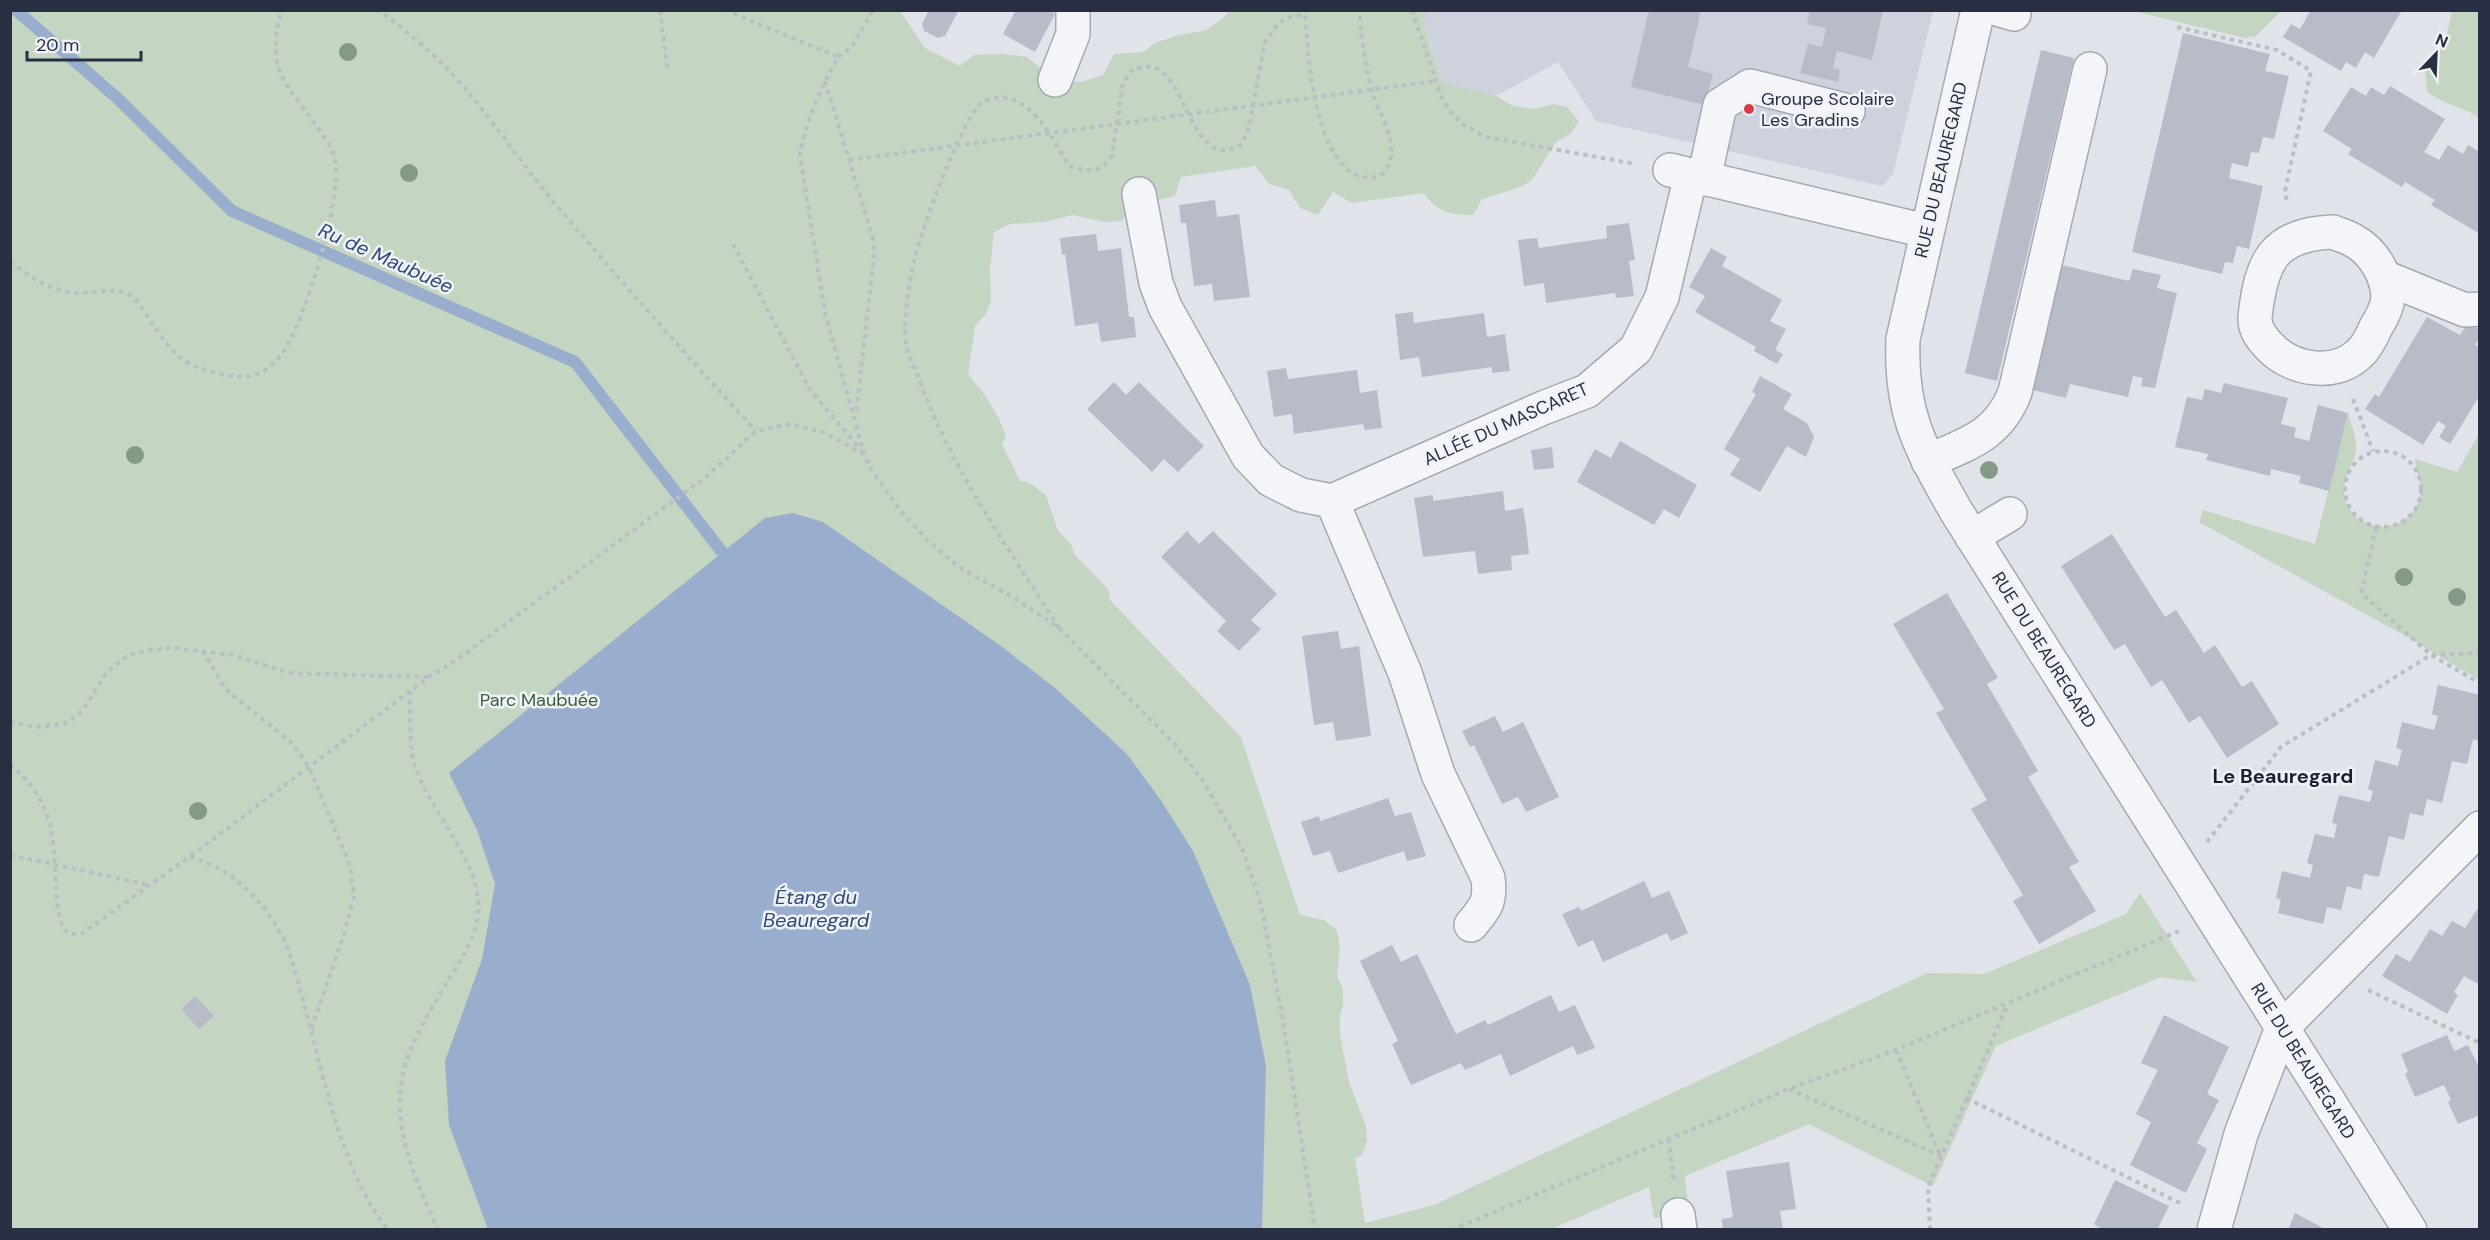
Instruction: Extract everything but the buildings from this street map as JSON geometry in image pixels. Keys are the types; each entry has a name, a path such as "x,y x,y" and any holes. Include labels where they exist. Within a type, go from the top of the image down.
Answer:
{"street":[{"path":"1055,80 1073,34 1073,10"},
{"name":"RUE DU BEAUREGARD","path":"1978,10 1903,339 1902,366 1906,406 1915,434 1972,537 2410,1230"},
{"path":"1929,461 1979,440 2009,409 2015,392 2090,69"},
{"name":"ALLÉE DU MASCARET","path":"1332,501 1543,408 1587,391 1636,349 1662,297 1688,174 1720,105 1750,86 1848,111"},
{"path":"1688,174 1926,231"},
{"path":"1139,194 1156,284 1165,307 1248,456 1270,480 1301,495 1332,501 1405,673 1438,774 1488,878 1490,896 1484,909 1471,925"},
{"path":"2333,232 2355,241 2373,257 2384,277 2388,299 2382,317 2359,354 2340,365 2319,369 2297,365 2278,355 2263,340 2254,324 2257,300 2272,255 2290,240 2310,233 2333,232"},
{"path":"2384,277 2465,310 2480,309"},
{"path":"1972,537 2010,514"},
{"path":"2214,1230 2241,1134 2282,1028 2480,828"}],"path":[{"path":"10,262 53,289 80,293 115,291 128,294 136,300 166,345 178,356 197,367 222,374 242,376 257,375 268,368 284,351 305,302 320,258 337,176 335,159 327,140 282,79 276,61 281,10"},
{"path":"376,10 422,44 466,87 549,196 663,331 756,431"},
{"path":"660,10 668,73"},
{"path":"725,10 838,57"},
{"path":"873,10 852,47 838,57 825,81 804,131 800,155 825,313 864,454 870,468 900,510 928,541 960,568 1013,597 1059,628 1174,743 1203,781 1242,849 1262,904 1283,1020 1315,1230"},
{"path":"1059,628 973,492 929,408 906,344 907,314 914,259 931,203 957,145 971,117 983,101 1000,97 1021,103 1035,115 1069,166 1089,171 1105,166 1112,156 1123,82 1133,69 1152,67 1169,78 1203,138 1214,148 1228,150 1242,144 1249,128 1265,41 1279,23 1292,16 1305,15 1314,98 1327,142 1341,162 1356,174 1367,178 1379,176 1388,168 1391,145 1372,90 1360,10"},
{"path":"1412,10 1436,81 1449,110 1462,124 1486,137 1688,174"},
{"path":"2177,27 2277,50 2311,71 2285,191 2290,240"},
{"path":"825,81 873,239 874,256 855,419"},
{"path":"849,160 1190,116 1436,81"},
{"path":"732,244 810,390 864,454"},
{"path":"2340,365 2373,451"},
{"path":"10,764 28,779 48,818 56,864 58,912 62,927 69,934 80,935 189,857 429,677 455,661 688,490 756,431 790,424 825,433 864,454"},
{"path":"2386,450 2398,453 2416,469 2421,481 2421,493 2411,515 2389,526 2376,527 2364,522 2346,503 2344,490 2346,477 2352,465 2361,456 2373,451 2386,450"},
{"path":"2376,527 2361,593 2431,655 2480,683"},
{"path":"10,722 36,727 64,724 77,716 88,703 105,674 127,656 147,650 173,648 233,655 290,673 429,677"},
{"path":"203,651 225,689 291,742 309,766 350,866 354,896 345,931 311,1031"},
{"path":"2204,845 2281,747 2431,655 2480,653"},
{"path":"410,691 413,759 425,789 452,833 475,884 478,913 471,940 412,1046 402,1085 399,1118 414,1175 438,1230"},
{"path":"10,855 149,885"},
{"path":"189,857 209,862 229,873 275,923 290,953 329,1098 349,1158 364,1193 388,1230"},
{"path":"1451,1230 1789,1089 1896,1050 2167,936"},
{"path":"2359,985 2480,1043"},
{"path":"1930,1230 1928,1187 2008,1004"},
{"path":"1896,1050 1941,1156"},
{"path":"1789,1089 1941,1156"},
{"path":"1966,1098 2188,1207"},
{"path":"1668,1139 1679,1222"}],"shaded area":[{"name":"Groupe Scolaire Les Gradins","path":"1421,11 1933,11 1893,174 1882,186 1596,121 1558,62 1496,96 1443,86"}],"green space":[{"name":"Parc Maubuée","path":"10,11 900,11 925,48 960,66 974,55 1004,54 1027,57 1055,80 1082,82 1103,75 1114,54 1143,52 1155,43 1179,35 1204,31 1230,11 1425,11 1424,23 1442,83 1496,96 1513,106 1534,109 1553,104 1567,107 1579,122 1570,134 1556,142 1532,180 1520,187 1482,199 1473,215 1445,211 1434,204 1424,193 1352,203 1333,192 1318,215 1300,208 1289,190 1269,184 1255,166 1181,177 1175,196 1138,206 1126,214 1122,221 1105,222 1073,215 1044,222 1010,224 994,232 990,268 991,301 986,314 975,326 968,375 986,396 999,419 1006,435 1002,444 1020,481 1028,482 1046,495 1058,531 1071,544 1075,555 1108,589 1110,600 1241,737 1300,915 1324,920 1337,930 1340,947 1337,976 1343,988 1340,1035 1349,1082 1366,1126 1367,1142 1362,1155 1355,1158 1365,1223 1434,1205 1927,973 1984,974 2126,914 2140,893 2197,982 2161,977 1996,1046 1933,1186 1809,1124 1685,1176 1689,1213 1654,1218 1649,1187 1549,1230 11,1229"},
{"path":"2133,11 2281,11 2256,36 2245,38"},
{"path":"2452,11 2479,11 2479,118 2466,110 2439,100 2427,91 2425,70 2447,34"},
{"path":"2348,413 2355,436 2356,449 2344,488 2346,502 2352,513 2360,520 2382,527 2403,521 2418,503 2421,492 2415,459 2457,472 2479,434 2479,680 2409,638 2199,522 2203,510 2315,544"}],"water":[{"name":"Étang du Beauregard","path":"793,513 823,522 1001,646 1055,688 1127,754 1160,799 1193,851 1250,985 1266,1066 1262,1229 488,1229 449,1125 445,1061 482,959 495,884 477,830 449,773 765,518"}],"waterway":[{"name":"Ru de Maubuée","path":"16,10 116,97 232,211 575,362 722,552"}],"place":[{"name":"Groupe Scolaire Les Gradins","path":"1749,109"}],"district":[{"name":"Le Beauregard","path":"2283,776"}]}
